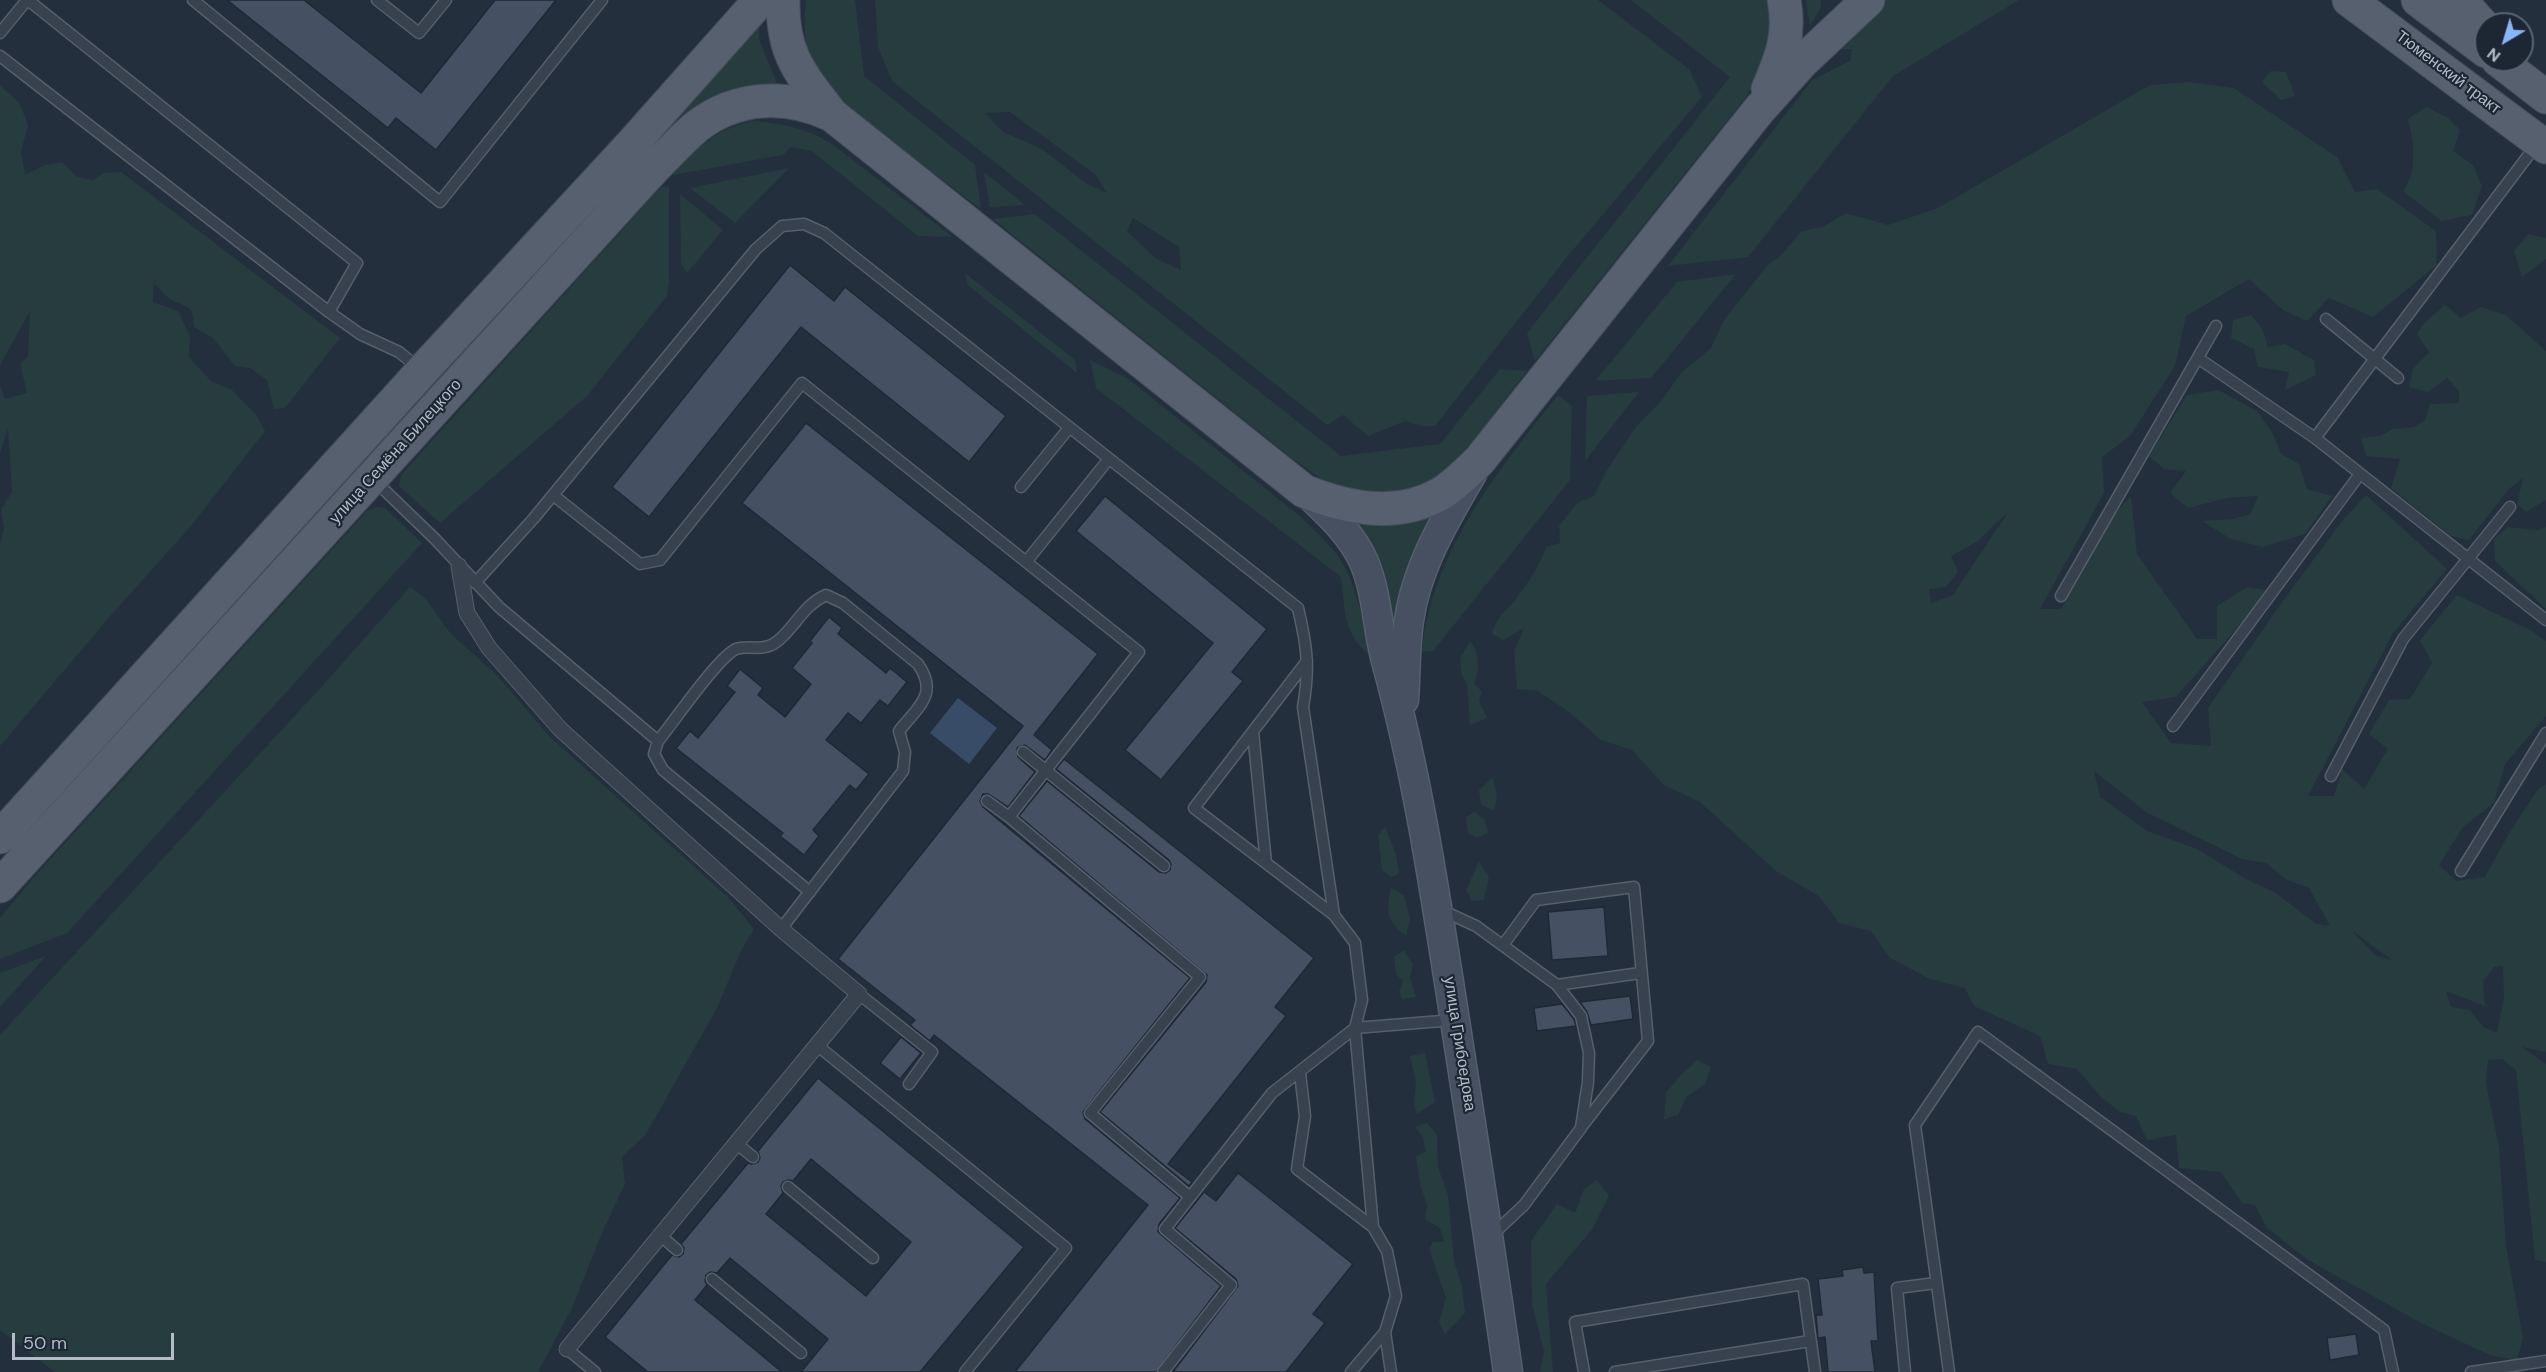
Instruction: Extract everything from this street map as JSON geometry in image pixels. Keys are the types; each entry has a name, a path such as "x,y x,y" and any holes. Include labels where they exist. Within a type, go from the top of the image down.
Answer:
{"main road":[{"path":"0,837 422,371 632,144 760,0"},
{"path":"783,0 783,15 790,54 803,78 832,115 1304,491 1336,521 1351,540 1364,563 1374,595 1386,662 1402,717"},
{"path":"1759,110 1782,56 1788,22 1784,0"},
{"path":"1802,62 1826,28 1836,0"},
{"path":"1402,717 1408,622 1416,588 1446,520 1479,461 1759,110 1802,62 1868,0"},
{"name":"Тюменский тракт","path":"2349,0 2542,144"},
{"path":"2418,0 2474,42"},
{"path":"2460,0 2474,16"},
{"path":"2514,72 2546,97"},
{"path":"2528,72 2546,88"},
{"name":"улица Семёна Билецкого","path":"0,886 656,166 696,127 722,111 770,100 811,105 832,115"},
{"path":"1304,491 1334,503 1380,509 1394,508 1425,501 1441,493 1479,461"},
{"name":"улица Грибоедова","path":"1402,717 1455,1020 1508,1372"}],"street":[{"path":"459,566 467,613 489,648 553,721 781,929 859,994 567,1350"}],"lane":[{"path":"0,33 27,0 357,263 329,312"},
{"path":"193,0 440,202 602,0"},
{"path":"377,0 419,33 446,0"},
{"path":"0,56 329,312 360,334 399,352 422,371"},
{"path":"2315,438 2542,144"},
{"path":"475,583 553,495 756,249 782,226 804,224 824,233 1298,608 1307,646 1307,680 1303,707 1334,915"},
{"path":"2326,319 2398,378"},
{"path":"2061,596 2216,326"},
{"path":"2198,358 2315,438 2546,620"},
{"path":"553,495 640,564 660,560 802,383 1139,652 1009,817"},
{"path":"1021,487 1069,428"},
{"path":"1026,562 1108,459"},
{"path":"2173,726 2360,474"},
{"path":"373,479 499,607 658,741"},
{"path":"2331,776 2403,639 2510,507"},
{"path":"781,929 810,892 903,771 904,752 899,731 927,696 927,677 918,664 843,603 826,595 813,600 779,640 760,649 737,649 721,661 658,741 654,754 663,770 810,892"},
{"path":"1307,661 1194,808 1334,915 1355,943 1362,1000 1354,1028 1373,1227"},
{"path":"1253,732 1266,863"},
{"path":"2461,871 2546,733"},
{"path":"1023,752 1164,866"},
{"path":"987,801 1200,977 1090,1113 1190,1197"},
{"path":"1489,1237 1524,1205 1648,1041 1640,973 1634,887 1536,900 1503,945"},
{"path":"1437,909 1476,926 1557,984 1581,1016 1589,1053 1588,1082 1581,1128"},
{"path":"1557,984 1640,973"},
{"path":"859,994 932,1052 909,1084"},
{"path":"1163,1372 1231,1285 1165,1229 1272,1093 1354,1028 1455,1020"},
{"path":"1949,1372 1915,1125 1978,1032 2384,1330 2393,1372"},
{"path":"818,1046 1066,1248 965,1372"},
{"path":"1300,1073 1305,1116 1297,1169 1373,1227 1387,1251 1396,1296 1385,1332 1352,1372"},
{"path":"737,1144 753,1157"},
{"path":"788,1187 873,1258"},
{"path":"661,1236 676,1250"},
{"path":"712,1279 801,1353"},
{"path":"1905,1372 1897,1288 1936,1283"},
{"path":"1584,1372 1575,1323 1803,1284 1815,1372"},
{"path":"1385,1332 1391,1372"},
{"path":"1615,1372 1810,1341"},
{"path":"567,1350 595,1372"},
{"path":"2471,1372 2545,1365"}],"green space":[{"path":"806,0 855,0 864,76 975,165 981,209 860,118 833,93 813,63 807,46"},
{"path":"875,0 1598,0 1689,69 1702,97 1567,257 1435,426 1421,426 1405,421 1368,436 1343,415 1327,425 892,81 878,47","holes":["1010,112 1096,175 1107,193 1087,184 1042,149 1003,132 985,113","1133,218 1179,247 1181,270 1155,258 1127,231"]},
{"path":"1631,0 1766,0 1771,29 1768,52 1745,98 1535,361 1527,333 1730,77"},
{"path":"1806,0 1821,0 1821,7 1810,26"},
{"path":"1885,0 2019,0 1893,76 1748,257 1668,266 1812,80 1850,61 1852,49 1835,49"},
{"path":"760,23 759,39 777,83 753,85 718,95 691,113 650,156 645,153"},
{"path":"2271,71 2286,72 2295,96 2281,100 2262,82"},
{"path":"2189,82 2234,88 2337,157 2355,192 2377,189 2436,231 2437,265 2373,317 2329,298 2307,321 2283,310 2249,279 2186,316 2175,366 2130,436 2102,457 2104,493 2040,609 2061,609 2110,519 2131,496 2137,554 2197,639 2217,639 2217,606 2247,587 2270,591 2176,697 2142,702 2171,743 2211,746 2208,708 2285,598 2343,520 2366,495 2447,569 2393,633 2308,796 2334,796 2342,769 2364,789 2388,749 2369,734 2389,700 2410,699 2432,663 2420,640 2457,595 2532,631 2546,641 2546,716 2505,764 2494,803 2463,827 2439,865 2456,881 2485,877 2508,835 2538,789 2546,785 2546,1052 2522,1047 2546,1064 2546,1262 2535,1260 2516,1070 2502,1059 2488,1060 2486,1083 2499,1147 2506,1246 2523,1338 2517,1360 2492,1356 2423,1324 2308,1260 2267,1228 2255,1205 2242,1203 2221,1172 2179,1168 2176,1135 2147,1140 2136,1116 2120,1112 2101,1097 2077,1069 2048,1064 2040,1036 1974,1006 1965,988 1930,979 1890,958 1871,931 1839,923 1819,896 1776,871 1700,802 1664,785 1632,750 1601,740 1569,712 1538,691 1517,689 1514,651 1524,628 1503,640 1492,634 1499,619 1533,575 1546,547 1560,543 1559,526 1577,503 1594,496 1607,470 1636,427 1661,401 1682,372 1711,348 1724,320 1767,266 1781,255 1802,231 1823,227 1846,213 1888,225 1938,208 2150,85","holes":["2008,512 1953,595 1931,603 1929,589 1946,587 1958,572 1951,556 1978,541","2094,771 2146,812 2242,859 2266,863 2287,880 2309,888 2330,926 2316,924 2276,893 2246,879 2197,849 2147,831 2100,797","2353,932 2392,960 2376,956","2503,966 2504,997 2497,1033 2483,1027 2470,1010 2451,1007 2446,991 2485,1006 2483,981 2494,967"]},
{"path":"0,85 20,104 28,125 21,152 25,175 45,165 62,162 77,177 93,180 104,173 121,172 340,338 285,408 274,409 267,380 250,368 235,366 213,338 194,327 193,315 189,308 169,299 154,283 153,302 178,311 190,336 189,357 211,381 232,390 256,415 265,431 191,526 112,614 0,746 0,544 4,528 1,509 12,492 8,429 0,453 0,386 5,399 27,393 20,363 28,357 30,311 0,365"},
{"path":"2426,107 2447,117 2460,130 2453,151 2473,165 2482,186 2472,215 2441,221 2403,191 2413,166 2413,147 2408,119"},
{"path":"752,121 794,127 832,144 953,237 918,236 812,151 791,147 783,155 668,176 706,142 726,130"},
{"path":"789,168 735,223 690,188"},
{"path":"984,172 1025,205 990,207"},
{"path":"669,186 667,296 587,396 440,523 399,486 401,475 661,187"},
{"path":"680,194 723,230 687,273 681,264"},
{"path":"1035,214 1341,456 1440,444 1500,369 1527,371 1463,452 1434,480 1420,488 1396,494 1370,494 1345,488 1322,479 1292,458 993,219"},
{"path":"2528,234 2546,238 2546,259 2522,277 2514,251"},
{"path":"965,273 1075,360 1077,373 968,285"},
{"path":"1736,274 1651,378 1595,381 1677,282"},
{"path":"2445,305 2461,318 2481,307 2506,315 2546,351 2546,500 2526,512 2517,504 2523,478 2509,489 2469,540 2451,536 2391,488 2400,459 2366,456 2361,438 2380,436 2393,429 2414,427 2425,420 2430,404 2459,403 2459,391 2447,378 2428,392 2409,387 2413,369 2429,352 2417,334 2425,322"},
{"path":"2251,315 2263,330 2268,347 2285,344 2314,360 2316,375 2285,390 2289,372 2258,367 2254,349 2231,338 2233,320"},
{"path":"1090,360 1127,378 1301,517 1322,538 1341,561 1352,583 1369,655 1360,646 1349,628 1341,577 1096,388"},
{"path":"2218,390 2257,411 2273,434 2281,454 2299,464 2307,489 2332,496 2305,534 2263,547 2231,539 2202,521 2233,519 2250,514 2258,496 2227,498 2188,508 2170,493 2186,471 2164,469 2149,456 2187,395"},
{"path":"1639,392 1585,461 1587,396"},
{"path":"1558,395 1572,406 1570,480 1433,651 1422,652 1428,616 1453,547 1491,483"},
{"path":"1440,504 1402,586 1391,643 1347,519"},
{"path":"377,507 385,508 422,543 67,933 0,959 0,918 34,877 367,511"},
{"path":"2508,527 2537,530 2546,527 2546,609 2495,561 2494,539"},
{"path":"410,587 425,598 451,634 498,676 549,736 729,898 754,929 741,951 716,1010 646,1134 622,1157 625,1184 601,1235 572,1308 538,1372 55,1372 0,1330 0,1035 324,684"},
{"path":"1470,641 1476,651 1478,662 1474,683 1482,692 1479,701 1487,718 1470,725 1467,684 1462,675 1460,659"},
{"path":"1493,777 1497,797 1494,810 1481,805 1479,790"},
{"path":"1475,812 1485,820 1488,833 1477,838 1468,833 1466,817"},
{"path":"1385,827 1396,854 1399,874 1391,877 1382,870 1378,835"},
{"path":"1479,861 1489,877 1484,900 1472,901 1466,890"},
{"path":"1391,888 1404,895 1410,919 1406,936 1389,915 1388,904"},
{"path":"1404,950 1413,965 1410,978 1416,997 1402,999 1399,992 1403,981 1396,974 1394,957"},
{"path":"46,956 0,1007 0,973"},
{"path":"1425,1053 1435,1102 1417,1114 1414,1104 1416,1083 1410,1056"},
{"path":"1697,1060 1711,1067 1705,1084 1686,1097 1678,1115 1664,1119 1666,1093"},
{"path":"1427,1123 1437,1135 1438,1167 1448,1195 1454,1261 1462,1287 1465,1313 1445,1334 1439,1322 1446,1298 1429,1249 1433,1242 1444,1242 1440,1228 1425,1219 1427,1205 1420,1184 1416,1156 1426,1152 1423,1137 1415,1127"},
{"path":"1597,1180 1609,1195 1593,1228 1546,1284 1553,1372 1540,1372 1544,1351 1532,1304 1531,1241 1557,1204 1575,1213 1584,1189"}],"water":[{"path":"958,698 997,728 969,764 930,733"}],"building":[{"path":"227,0 304,0 421,93 495,0 556,0 436,150 396,118 388,128"},
{"path":"790,265 834,301 845,287 1006,416 969,462 801,327 649,517 612,487"},
{"path":"806,423 1098,654 1034,735 1052,750 1045,760 1025,745 1017,748 1018,757 1035,772 1008,807 988,794 983,794 980,801 983,807 1190,978 1083,1112 1085,1119 1180,1198 1159,1224 1158,1232 1221,1286 1156,1372 1015,1372 1148,1205 934,1035 930,1041 910,1025 915,1020 838,959 1023,726 742,503"},
{"path":"1105,496 1267,629 1232,672 1243,681 1161,780 1125,750 1213,643 1076,531"},
{"path":"829,617 842,628 838,634 886,673 890,668 907,682 888,706 880,700 861,723 848,713 826,740 869,774 856,790 850,785 813,830 819,836 804,855 780,836 783,833 676,748 690,731 698,738 735,692 727,686 740,669 763,688 758,695 785,717 811,684 792,668"},
{"path":"1064,759 1314,958 1275,1007 1286,1016 1168,1164 1192,1182 1189,1186 1100,1112 1206,982 1207,975 1019,816 1047,781 1159,872 1166,873 1170,870 1169,860 1056,769"},
{"path":"1604,907 1608,956 1552,960 1548,912"},
{"path":"1630,996 1633,1019 1591,1025 1587,1012 1580,1002"},
{"path":"1562,1004 1574,1019 1576,1026 1537,1031 1534,1008"},
{"path":"901,1037 921,1053 900,1079 880,1063"},
{"path":"818,1078 1024,1247 920,1372 801,1372 828,1339 730,1258 717,1273 710,1272 706,1275 707,1285 695,1300 782,1372 648,1372 605,1337 672,1255 679,1257 683,1254 684,1248 681,1244 748,1163 758,1162 760,1158 758,1151","holes":["811,1159 911,1242 866,1296 766,1214 783,1193 781,1186 783,1182 793,1181"]},
{"path":"1238,1173 1353,1264 1313,1314 1325,1323 1286,1372 1173,1372 1238,1286 1236,1279 1175,1228 1204,1192 1216,1201"},
{"path":"1863,1267 1864,1273 1874,1272 1878,1341 1871,1341 1875,1372 1828,1372 1825,1337 1818,1338 1816,1315 1822,1315 1818,1279 1843,1276 1842,1270"},
{"path":"2356,1334 2359,1355 2330,1360 2327,1338"}]}
